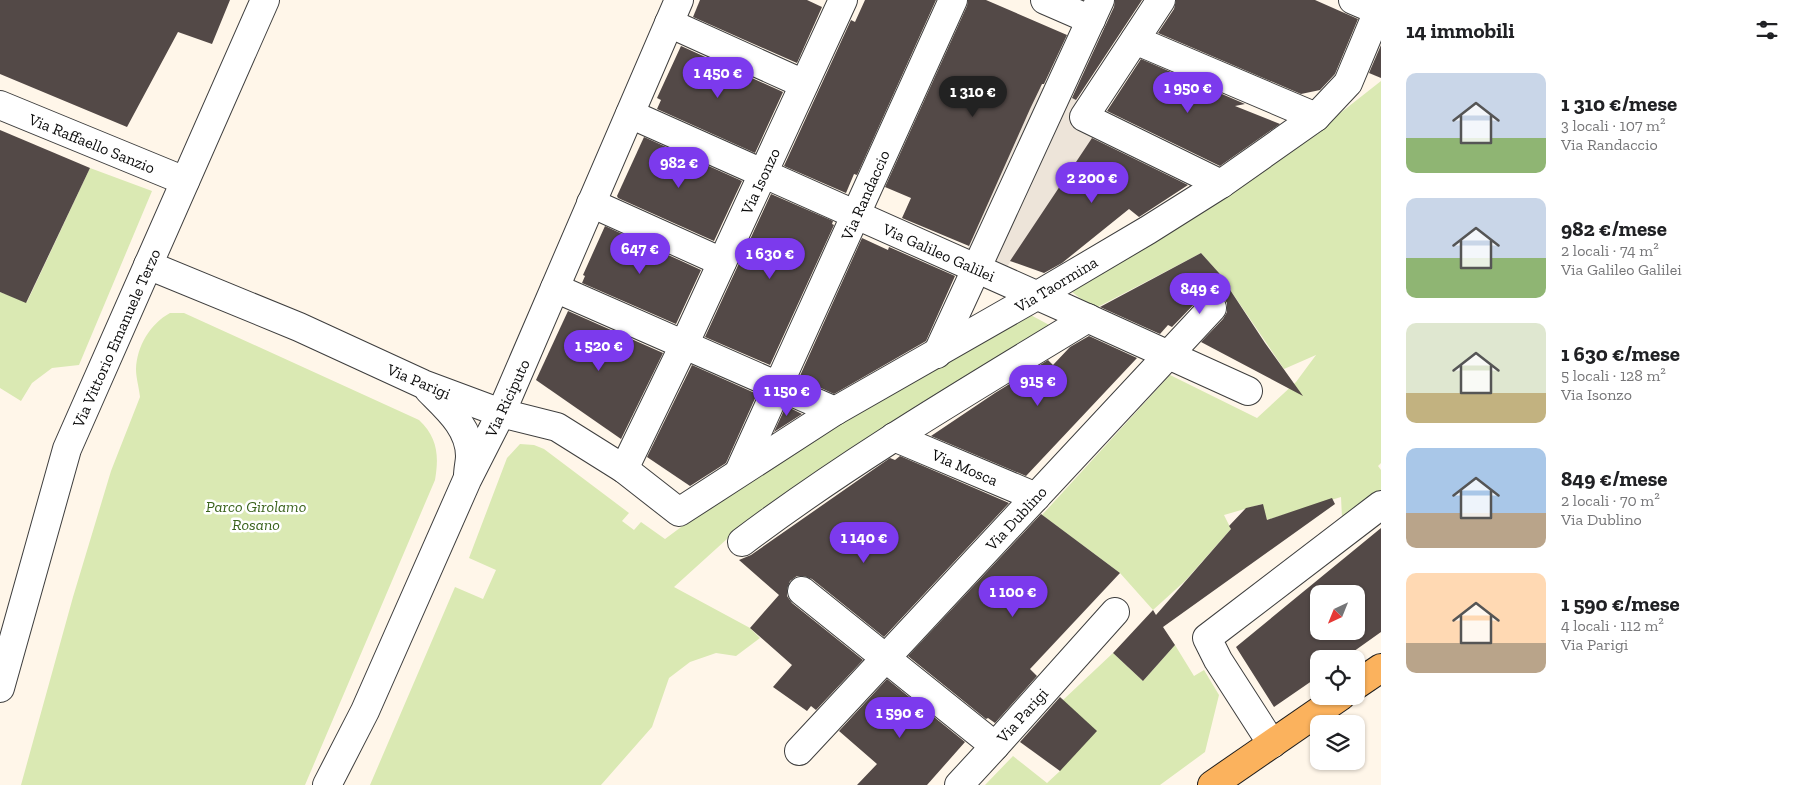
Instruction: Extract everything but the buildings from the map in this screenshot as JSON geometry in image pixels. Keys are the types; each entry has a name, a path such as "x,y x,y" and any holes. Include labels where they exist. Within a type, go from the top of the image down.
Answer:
{"main road":[{"path":"1365,679 1381,668"},
{"path":"1212,785 1327,705"}],"street":[{"name":"Via Vittorio Emanuele Terzo","path":"0,688 68,449 265,0"},
{"name":"Via Isonzo","path":"624,469 684,345 843,0"},
{"name":"Via Randaccio","path":"739,472 953,0"},
{"path":"937,354 1095,10 1046,0"},
{"path":"1161,0 1084,117 1222,184"},
{"path":"1353,0 1380,9"},
{"name":"Via Taormina","path":"679,512 835,411 1038,295 1222,184 1316,117 1348,83 1380,9"},
{"path":"674,12 804,84"},
{"name":"Via Riciputo","path":"365,711 467,480 501,413 674,12"},
{"path":"1135,40 1316,117"},
{"name":"Via Raffaello Sanzio","path":"0,104 185,181"},
{"name":"Via Galileo Galilei","path":"630,114 1038,295 1248,391"},
{"path":"591,203 722,262"},
{"name":"Via Parigi","path":"148,265 299,327 423,384 501,413 557,427 624,469 679,512"},
{"path":"555,288 835,411"},
{"name":"Via Dublino","path":"799,751 1212,308"},
{"path":"742,542 894,437 1088,318"},
{"path":"423,384 455,416 464,431 470,455 467,480"},
{"name":"Via Mosca","path":"894,437 1036,497"},
{"path":"1272,744 1218,660 1207,638 1381,505"},
{"name":"Via Parigi","path":"802,591 994,746 1114,612"},
{"path":"327,785 365,711"},
{"path":"348,785 365,711"},
{"path":"959,785 994,746"}],"green space":[{"path":"1381,81 1381,463 1378,466 1381,470 1381,491 1342,518 1341,497 1267,520 1262,504 1224,515 1231,529 1185,581 1153,610 1120,573 1042,515 1170,375 1257,418 1296,382 1316,355 1284,369 1218,272 1201,253 1094,309 1067,288 1259,171 1339,114"},
{"path":"90,168 152,191 79,365 52,368 32,383 21,401 0,388 0,292 27,302"},
{"name":"Parco Girolamo Rosano","path":"170,313 184,313 419,420 430,434 436,448 435,480 305,785 21,785 73,597 111,471 140,397 136,376 139,352 151,329"},
{"path":"1027,313 1053,327 782,495 738,529 674,587 750,628 760,638 736,656 716,653 690,662 669,678 652,727 601,785 370,785 455,587 483,599 496,570 469,558 507,458 520,444 534,445 544,449 629,513 622,521 634,530 641,522 665,539 743,481"},
{"path":"1175,645 1194,676 1204,670 1219,695 1205,752 1160,785 985,785 1013,756 1047,783 1060,771 1063,700 1113,653 1143,681"}],"shaded area":[{"path":"1039,87 1066,95 1078,101 1094,136 999,279 961,262"}]}
